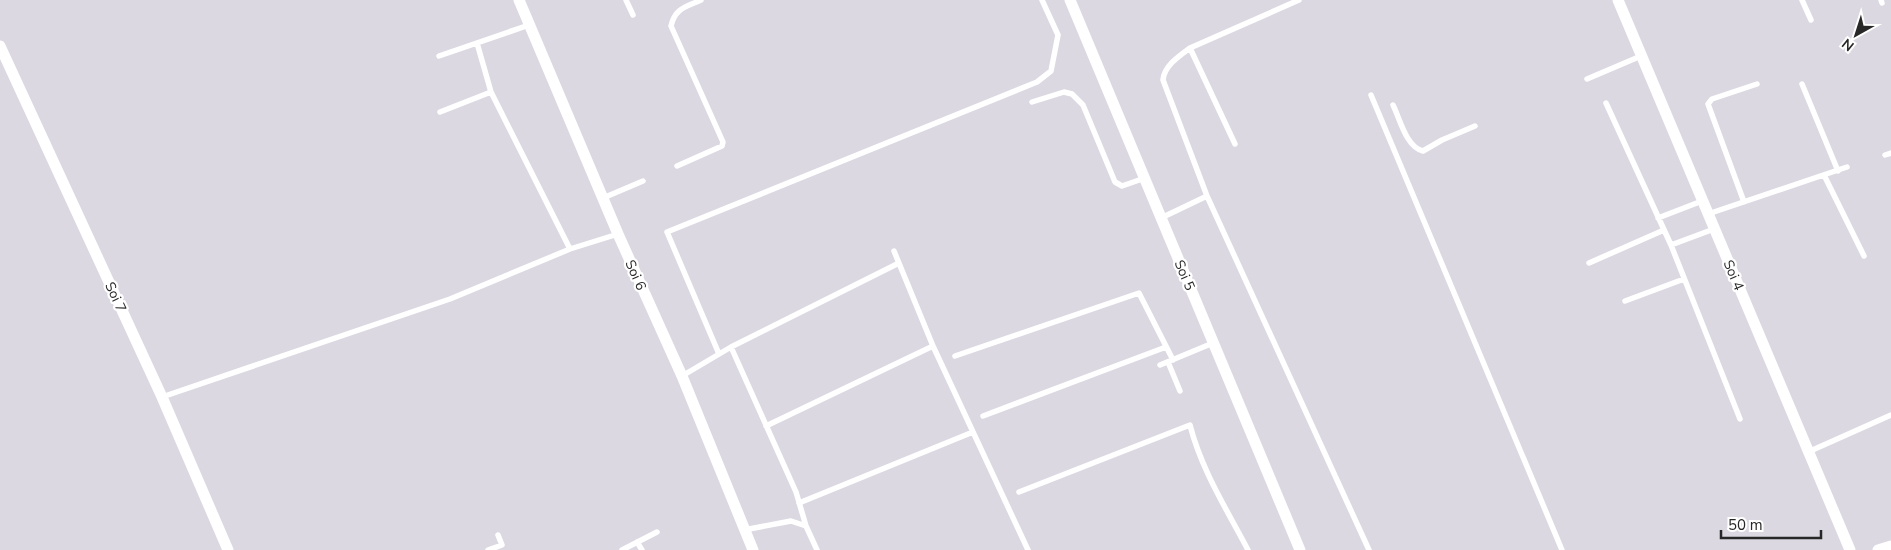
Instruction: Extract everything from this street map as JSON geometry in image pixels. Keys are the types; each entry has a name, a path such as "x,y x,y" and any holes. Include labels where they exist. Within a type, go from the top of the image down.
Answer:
{"street":[{"name":"Soi 6","path":"519,0 618,234 682,376 753,550"},
{"name":"Soi 5","path":"1070,0 1300,550"},
{"name":"Soi 4","path":"1618,0 1850,550"},
{"name":"Soi 7","path":"0,46 162,396 228,550"},
{"path":"1878,550 1891,546"}],"lane":[{"path":"626,0 633,15"},
{"path":"677,166 722,146 723,142 671,26 673,17 678,10 701,0"},
{"path":"719,354 667,232 1037,82 1051,71 1058,35 1042,0"},
{"path":"1299,0 1190,48 1175,60 1165,73 1164,80 1207,196 1369,550"},
{"path":"1802,0 1810,20"},
{"path":"439,56 529,25"},
{"path":"477,43 491,92 570,249"},
{"path":"1190,48 1235,144"},
{"path":"1587,79 1641,56"},
{"path":"1744,202 1708,104 1712,99 1757,84"},
{"path":"1802,84 1838,170"},
{"path":"440,112 491,92"},
{"path":"1032,102 1064,92 1072,94 1083,105 1115,182 1122,186 1144,178"},
{"path":"1371,95 1562,550"},
{"path":"1606,103 1671,245 1740,419"},
{"path":"1393,105 1411,144 1423,151 1442,140 1475,126"},
{"path":"1708,214 1847,167"},
{"path":"1824,175 1864,256"},
{"path":"603,198 643,181"},
{"path":"1161,218 1207,196"},
{"path":"1658,218 1702,201"},
{"path":"1671,245 1714,229"},
{"path":"1589,263 1664,230"},
{"path":"162,396 450,299 570,249 618,234"},
{"path":"894,251 933,346 1028,550"},
{"path":"682,376 731,347 899,263"},
{"path":"1625,301 1684,279"},
{"path":"955,356 1139,293 1166,347 1180,391"},
{"path":"1160,365 1213,343"},
{"path":"766,426 933,346"},
{"path":"731,347 796,492 806,526 817,550"},
{"path":"983,416 1166,347"},
{"path":"1808,452 1891,415"},
{"path":"1019,492 1190,425 1193,438 1218,494 1248,550"},
{"path":"799,503 973,432"},
{"path":"744,530 790,521 806,526"},
{"path":"622,550 657,532"},
{"path":"488,550 504,547 498,534"},
{"path":"638,542 642,550"}],"shaded area":[{"path":"0,0 1891,0 1891,550 0,550"}]}
